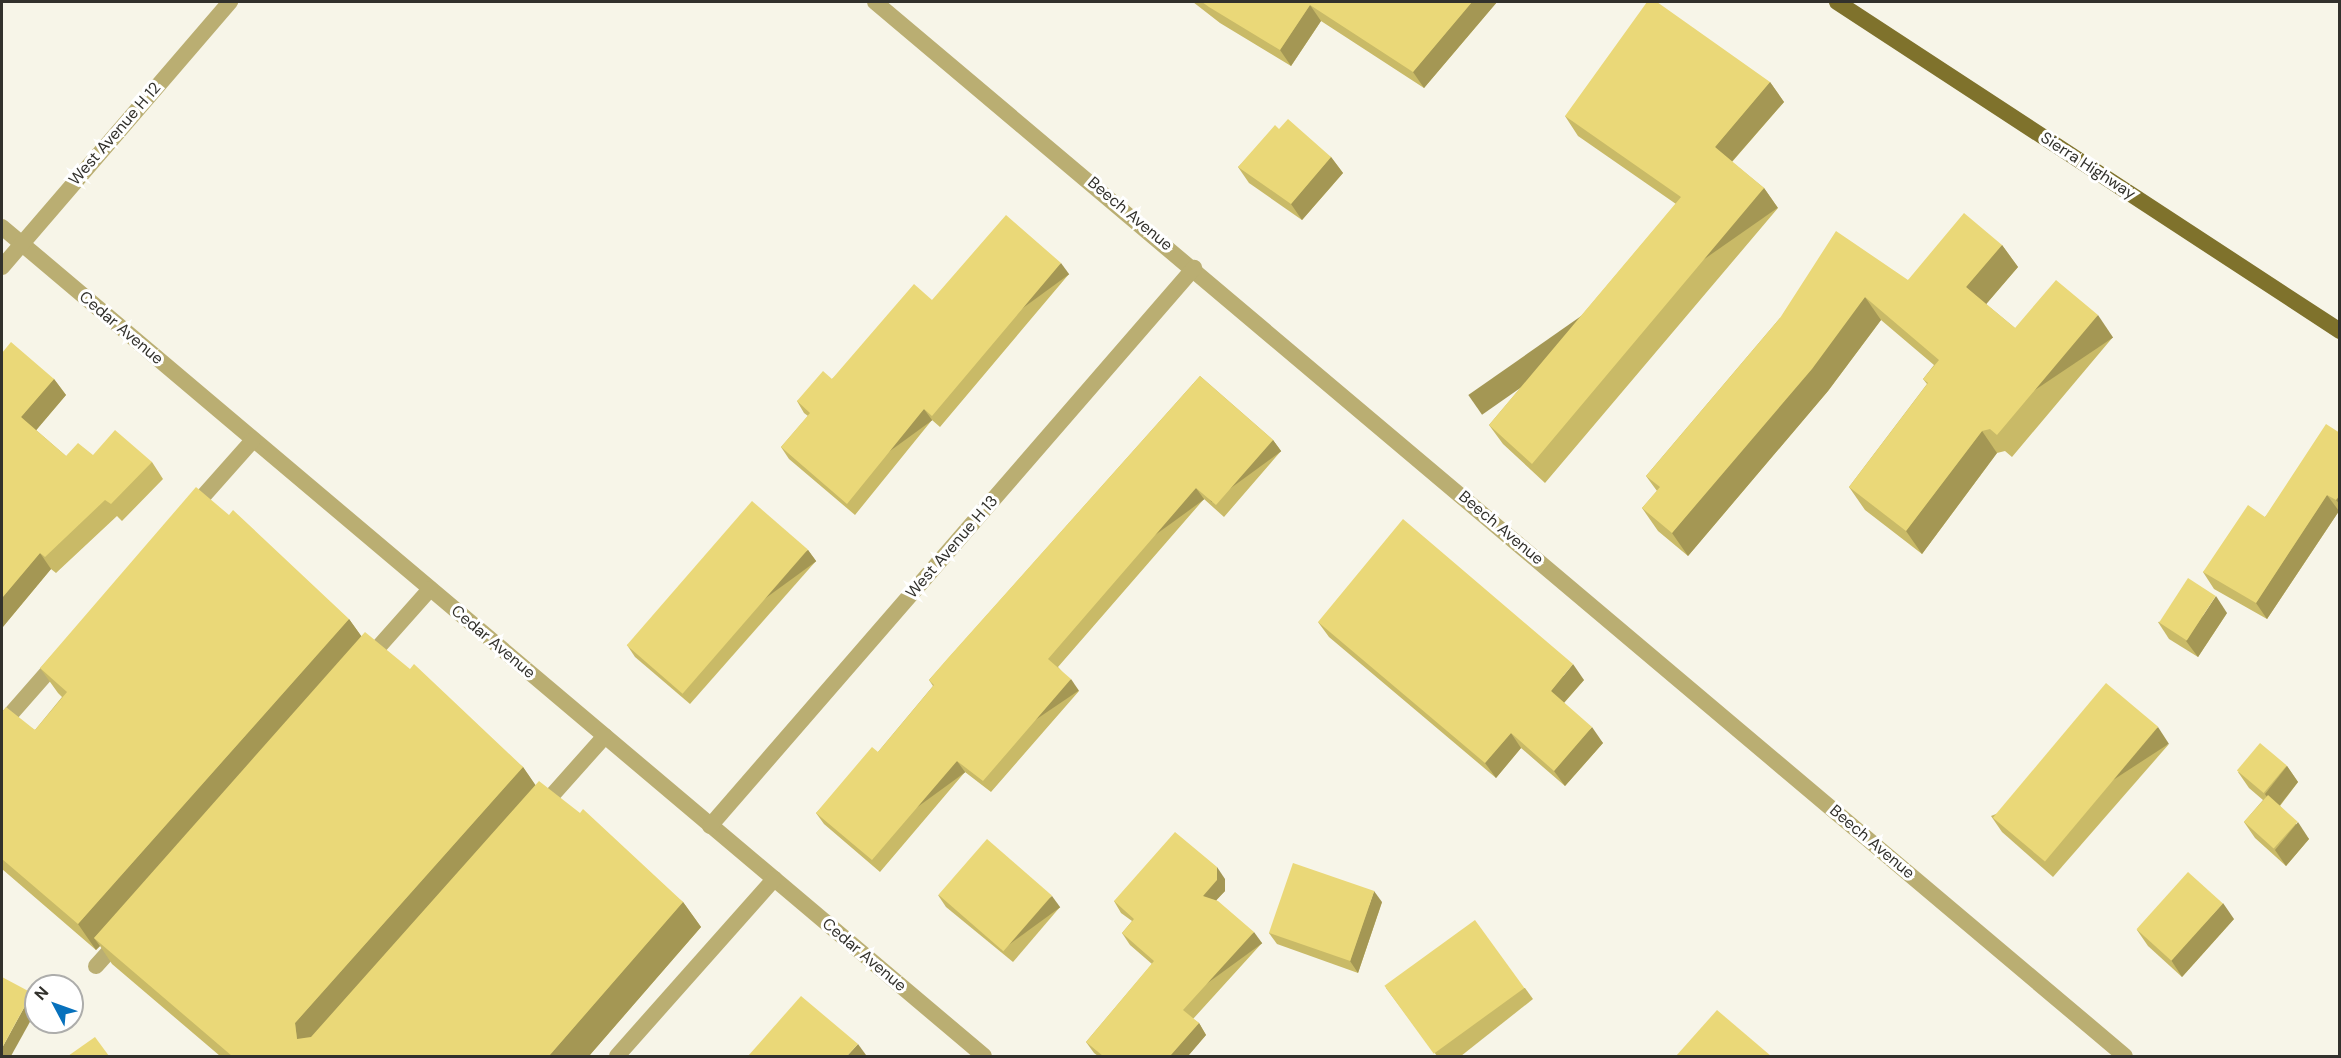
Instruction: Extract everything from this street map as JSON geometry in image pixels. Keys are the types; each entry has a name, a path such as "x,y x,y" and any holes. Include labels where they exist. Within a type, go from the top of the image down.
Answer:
{"main road":[{"name":"Sierra Highway","path":"1837,2 2340,331"}],"street":[{"name":"West Avenue H 12","path":"2,267 20,243 230,2"},
{"name":"Beech Avenue","path":"875,2 1194,268 2125,1056"},
{"name":"Cedar Avenue","path":"2,227 984,1056"},
{"name":"West Avenue H 13","path":"710,826 1194,268"},
{"path":"174,528 253,440"},
{"path":"352,677 430,589"},
{"path":"2,724 72,644"},
{"path":"526,825 604,736"},
{"path":"617,1056 774,879"},
{"path":"96,966 135,922"}],"building":[{"path":"1202,2 1472,2 1413,72 1310,5 1280,50"},
{"path":"1647,2 1657,2 1770,82 1715,147 1764,188 1532,464 1489,425 1681,197 1565,116"},
{"path":"1288,119 1331,157 1291,204 1238,167 1275,125 1279,129"},
{"path":"1964,213 2002,245 1966,287 2015,328 2056,280 2098,315 1997,435 1990,429 1982,431 1906,531 1849,487 1928,383 1923,379 1939,360 1865,297 1812,369 1672,533 1642,508 1660,487 1646,476 1780,318 1836,231 1908,280"},
{"path":"1006,215 1061,263 932,416 924,409 847,504 781,447 810,413 797,401 823,371 832,379 914,284 932,300"},
{"path":"11,342 54,379 21,417 66,456 78,443 93,455 115,430 152,462 111,504 105,500 45,557 40,553 2,598 2,353"},
{"path":"1200,376 1273,440 1216,505 1196,488 1048,659 1071,679 983,781 957,761 872,860 816,813 872,747 878,752 934,685 929,680"},
{"path":"2326,424 2340,433 2340,495 2336,500 2327,495 2256,603 2203,572 2248,505 2265,517"},
{"path":"196,487 229,515 233,510 349,619 78,924 2,859 2,712 6,707 35,730 67,692 40,668"},
{"path":"752,501 808,550 683,694 627,645"},
{"path":"1403,519 1573,664 1551,691 1592,727 1554,771 1511,733 1485,763 1318,622"},
{"path":"2188,578 2216,596 2187,640 2159,622"},
{"path":"365,632 410,669 414,664 523,767 295,1023 297,1039 311,1037 539,781 580,813 583,809 683,902 549,1056 232,1056 94,938"},
{"path":"2106,683 2158,727 2045,862 1993,818"},
{"path":"2260,743 2287,765 2264,793 2237,771"},
{"path":"2268,795 2298,822 2274,849 2244,822"},
{"path":"1175,832 1217,867 1217,880 1203,896 1218,901 1254,932 1183,1010 1199,1023 1170,1056 1103,1056 1086,1042 1154,961 1122,933 1134,919 1114,901"},
{"path":"987,839 1052,895 1003,951 938,895"},
{"path":"1293,863 1374,891 1350,961 1269,933"},
{"path":"2188,872 2223,903 2171,961 2136,929"},
{"path":"1475,920 1524,988 1434,1054 1384,986"},
{"path":"2,977 24,989 24,1008 2,1048"},
{"path":"801,996 858,1044 847,1056 748,1056"},
{"path":"1717,1010 1771,1056 1676,1056"},
{"path":"95,1037 109,1056 68,1056"}]}
